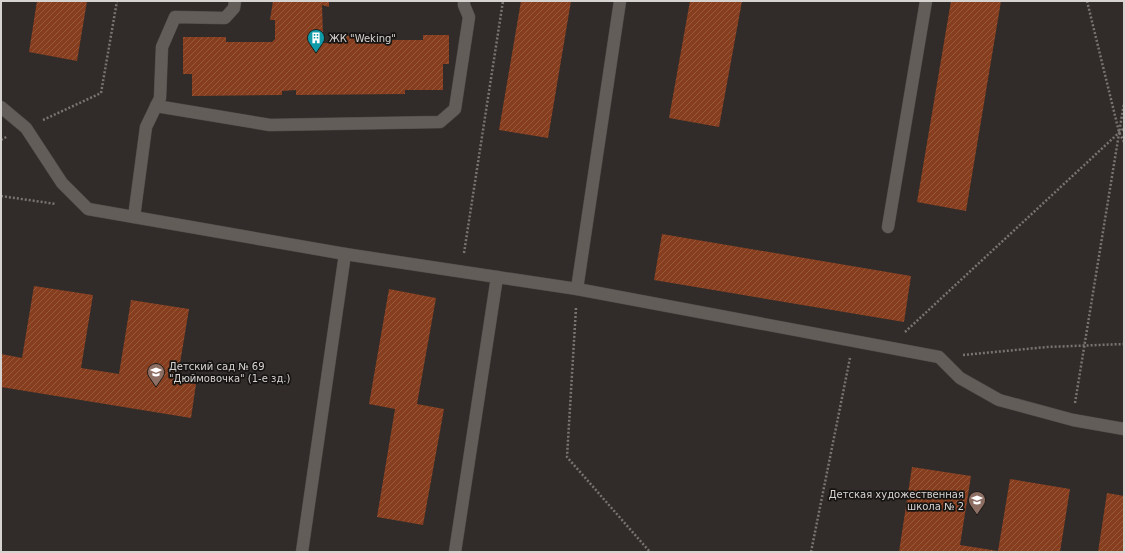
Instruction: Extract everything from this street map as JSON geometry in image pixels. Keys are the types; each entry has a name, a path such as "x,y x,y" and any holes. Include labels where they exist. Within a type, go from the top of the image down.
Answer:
{"lane":[{"path":"134,217 146,127 160,98 162,47 175,17 226,18 234,8 235,1"},
{"path":"156,106 270,124 440,122 455,109 469,17 464,1"},
{"path":"577,289 620,1"},
{"path":"888,227 926,1"},
{"path":"1,108 26,128 62,183 88,209 345,254 577,289 889,346 938,357 960,378 999,400 1073,420 1124,429"},
{"path":"302,552 345,254"},
{"path":"455,552 497,277"}],"path":[{"path":"1,140 101,93 117,1"},
{"path":"462,272 503,1"},
{"path":"1087,1 1119,132 1124,142"},
{"path":"1073,420 1124,103"},
{"path":"889,346 1124,128"},
{"path":"1,196 88,209"},
{"path":"577,289 567,456 650,552"},
{"path":"811,552 854,340"},
{"path":"938,357 1124,344"}],"building":[{"path":"37,1 87,1 77,61 29,52"},
{"name":"ЖК \"Weking\"","path":"273,1 329,1 329,7 322,5 323,36 318,36 318,43 341,43 341,36 383,35 384,40 423,40 423,35 449,35 449,64 443,64 443,90 405,90 405,94 296,95 296,90 282,91 282,95 192,96 192,74 183,74 183,37 226,37 226,42 272,42 275,39 275,20 270,20"},
{"path":"521,1 571,1 548,138 499,130"},
{"path":"690,1 742,1 719,127 669,118"},
{"path":"951,1 1001,1 966,211 917,202"},
{"path":"662,234 911,276 904,322 654,280"},
{"path":"34,286 93,295 81,368 119,374 131,300 189,309 177,381 196,384 191,418 1,387 1,354 22,358"},
{"path":"389,289 436,298 417,404 444,409 423,525 377,517 395,409 369,404"},
{"path":"912,467 971,476 960,545 998,551 1010,479 1070,489 1060,552 899,552"},
{"path":"1107,493 1124,496 1124,552 1098,552"}],"place":[{"name":"ЖК \"Weking\"","path":"316,53"},
{"name":"Детский сад № 69 \"Дюймовочка\" (1-е зд.)","path":"156,387"},
{"name":"Детская художественная школа № 2","path":"977,515"}]}
